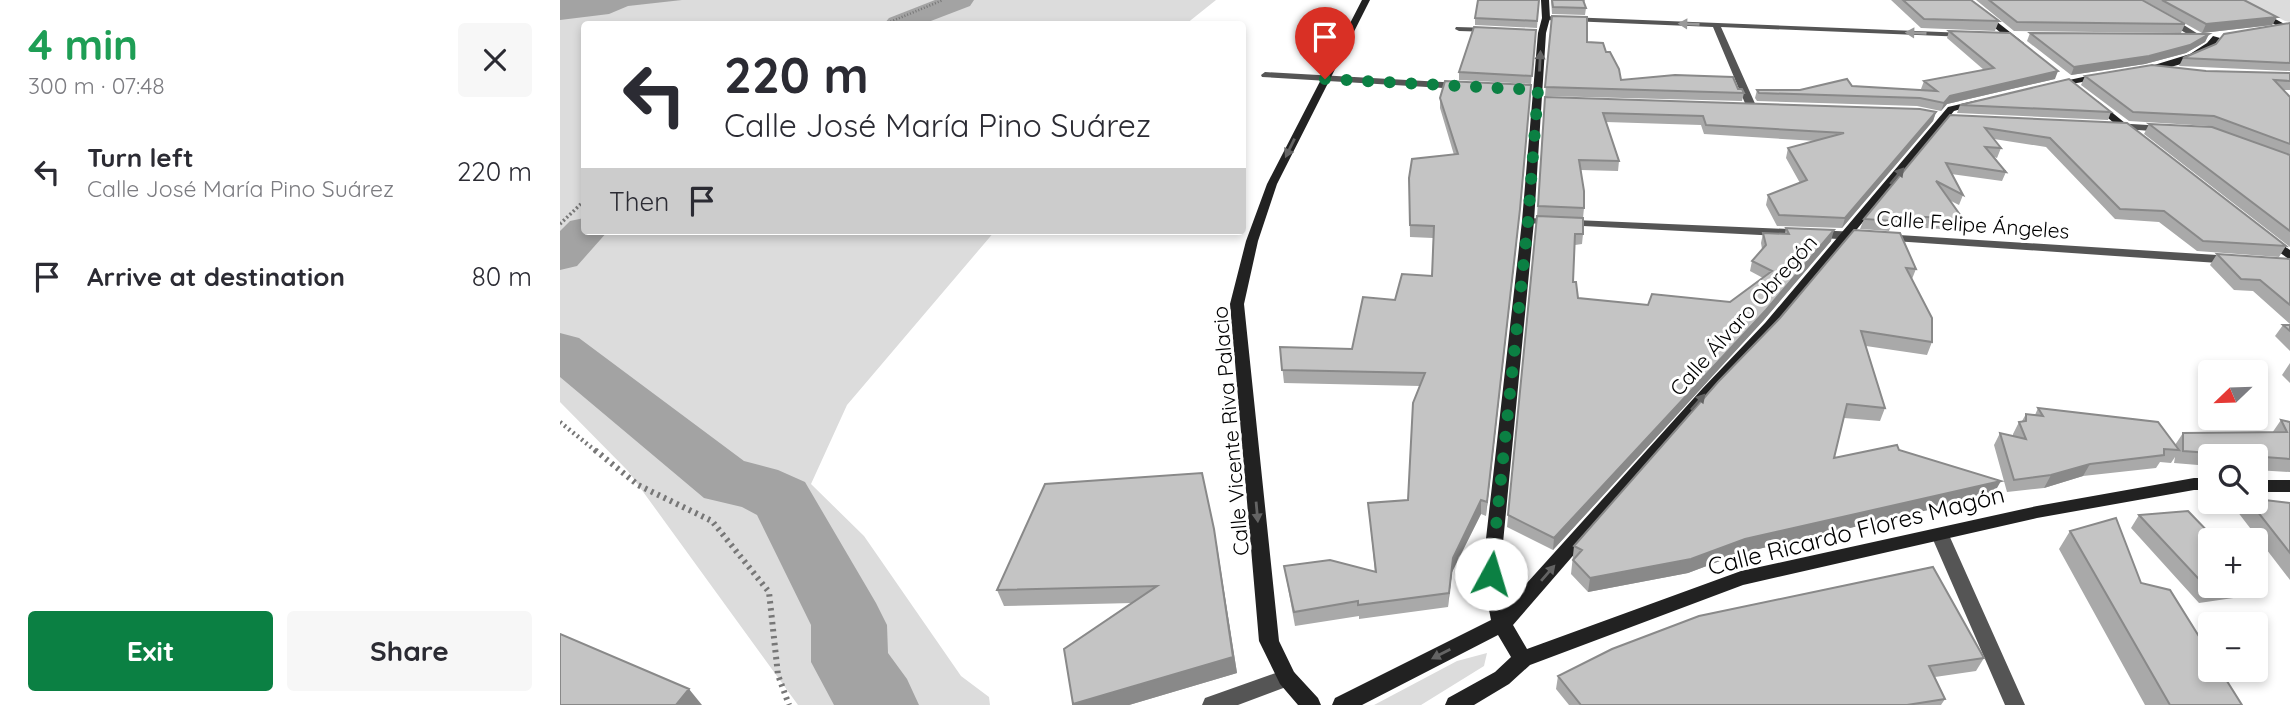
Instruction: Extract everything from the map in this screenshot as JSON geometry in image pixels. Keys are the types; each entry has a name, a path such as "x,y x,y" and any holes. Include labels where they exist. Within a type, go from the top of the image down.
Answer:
{"main road":[{"name":"Calle Vicente Riva Palacio","path":"1311,705 1287,678 1269,641 1237,304 1252,241 1272,184 1366,0"},
{"path":"1455,705 1502,678 1523,659 1502,624 1491,574 1528,221 1538,95 1535,32 1546,18 1545,0"},
{"path":"1965,0 2029,51"},
{"path":"2236,0 2287,26 2271,31"},
{"path":"2009,36 2023,36"},
{"path":"2173,36 2219,40"},
{"path":"2042,88 2068,81 2150,69 2219,40"},
{"path":"2086,96 2143,142"},
{"name":"Calle Álvaro Obregón","path":"1342,705 1502,624 1708,391 1770,326 1951,109 1990,100"},
{"path":"2259,232 2290,256"},
{"name":"Calle Ricardo Flores Magón","path":"1523,659 1741,578 2037,512 2198,484"},
{"path":"2268,485 2290,486"}],"street":[{"path":"2155,12 2199,37"},
{"path":"1546,18 1975,35"},
{"path":"2165,23 2186,36 2219,40"},
{"path":"1716,26 1752,108"},
{"path":"1459,29 1500,31"},
{"path":"1998,36 2009,36"},
{"path":"2150,69 2176,72"},
{"path":"1265,75 1472,86"},
{"path":"1738,107 1766,108"},
{"path":"2109,125 2171,129"},
{"name":"Calle Felipe Ángeles","path":"1528,221 1847,235 2249,261"},
{"path":"2276,263 2290,264"},
{"path":"1940,535 2015,705"},
{"path":"1212,705 1287,678"}],"path":[{"path":"892,21 943,0"},
{"path":"560,224 581,204"},
{"path":"560,422 638,485 712,521 769,592 778,676 789,705"}],"shaded area":[{"path":"560,0 1216,0 1190,21 581,21 581,235 992,235 847,405 811,484 864,536 961,676 989,697 990,705 798,705 628,471 560,402"},
{"path":"560,0 682,0 628,6 609,14 560,20"},
{"path":"2243,0 2290,0 2290,22 2285,21"},
{"path":"1487,653 1484,666 1421,705 1374,705 1457,661"}],"building":[{"path":"1478,0 1539,0 1537,21 1475,18"},
{"path":"1552,0 1583,0 1586,8 1553,7"},
{"path":"1903,0 1971,0 1999,21 1924,19"},
{"path":"1989,0 2142,0 2185,24 2017,22"},
{"path":"2162,0 2244,0 2277,17 2206,24"},
{"path":"1552,16 1587,17 1587,42 1603,43 1606,52 1610,52 1619,69 1621,80 1675,75 1733,77 1738,89 1742,89 1744,93 1545,87"},
{"path":"2290,23 2290,63 2183,58 2216,44 2224,34"},
{"path":"1474,27 1536,30 1532,76 1459,72"},
{"path":"1949,31 2010,33 2058,71 1950,96 1944,103 1920,98 1759,93 1757,90 1800,90 1847,79 1852,86 1937,91 1924,81 1994,68"},
{"path":"2030,33 2209,34 2190,45 2149,56 2074,67"},
{"path":"2152,65 2206,71 2290,73 2290,81 2274,80 2290,97 2290,144 2214,116 2133,112 2085,76"},
{"path":"2069,79 2111,112 1960,105"},
{"path":"1445,81 1531,85 1487,502 1481,500 1453,558 1449,593 1358,605 1358,601 1294,612 1284,566 1330,560 1376,572 1368,503 1408,500 1413,403 1425,373 1282,370 1280,347 1352,349 1363,297 1395,300 1402,274 1432,276 1434,226 1410,225 1409,178 1412,159 1458,154 1440,98"},
{"path":"1545,97 1920,109 1936,112 1845,218 1779,215 1768,195 1807,180 1788,148 1844,133 1706,125 1703,116 1603,113 1619,161 1579,160 1584,208 1538,206"},
{"path":"1950,115 2127,123 2286,246 2203,241 2164,211 2120,209 2050,138 1985,128 2001,148 1985,147 2006,172 1946,163 1963,195 1936,181 1963,219 1890,215 1893,221 1864,219"},
{"path":"2149,124 2212,127 2290,155 2290,231"},
{"path":"1537,216 1583,218 1583,234 1575,234 1573,282 1576,282 1578,298 1648,305 1652,294 1730,302 1772,271 1752,261 1766,245 1763,233 1789,234 1786,228 1834,230 1766,310 1554,538 1508,515"},
{"path":"1854,230 1900,233 1916,269 1906,268 1932,318 1932,342 1861,331 1885,408 1847,404 1834,458 1897,445 1899,450 2001,481 1745,539 1691,559 1590,578 1573,560 1582,550 1574,546 1718,382 1780,318"},
{"path":"2217,254 2290,259 2290,305 2260,280 2241,279"},
{"path":"2038,408 2158,422 2179,450 2164,449 2164,455 2090,464 2051,475 2014,480 2000,433 2026,439 2019,422 2026,421 2026,414 2043,416"},
{"path":"2281,420 2290,422 2290,459 2268,457 2268,444 2198,444 2198,452 2183,451 2183,433 2287,432"},
{"path":"1202,473 1214,529 1233,657 1073,704 1064,649 1157,586 997,590 1045,484"},
{"path":"2268,500 2290,503 2290,553 2259,514 2268,514"},
{"path":"2188,511 2204,528 2198,528 2198,578 2139,515"},
{"path":"2116,518 2141,583 2170,590 2198,635 2198,682 2228,682 2242,705 2170,705 2070,531"},
{"path":"1933,567 1984,658 1929,666 1945,699 1907,705 1581,705 1558,676 1612,649 1699,616"},
{"path":"560,634 689,689 676,705 560,705"}],"waterway":[{"path":"907,21 960,0"},
{"path":"560,256 582,235"},
{"path":"560,349 727,482 755,486 782,499 849,625 850,662 878,705"}],"route":[{"path":"1325,79 1538,90 1528,221 1491,574"}]}
